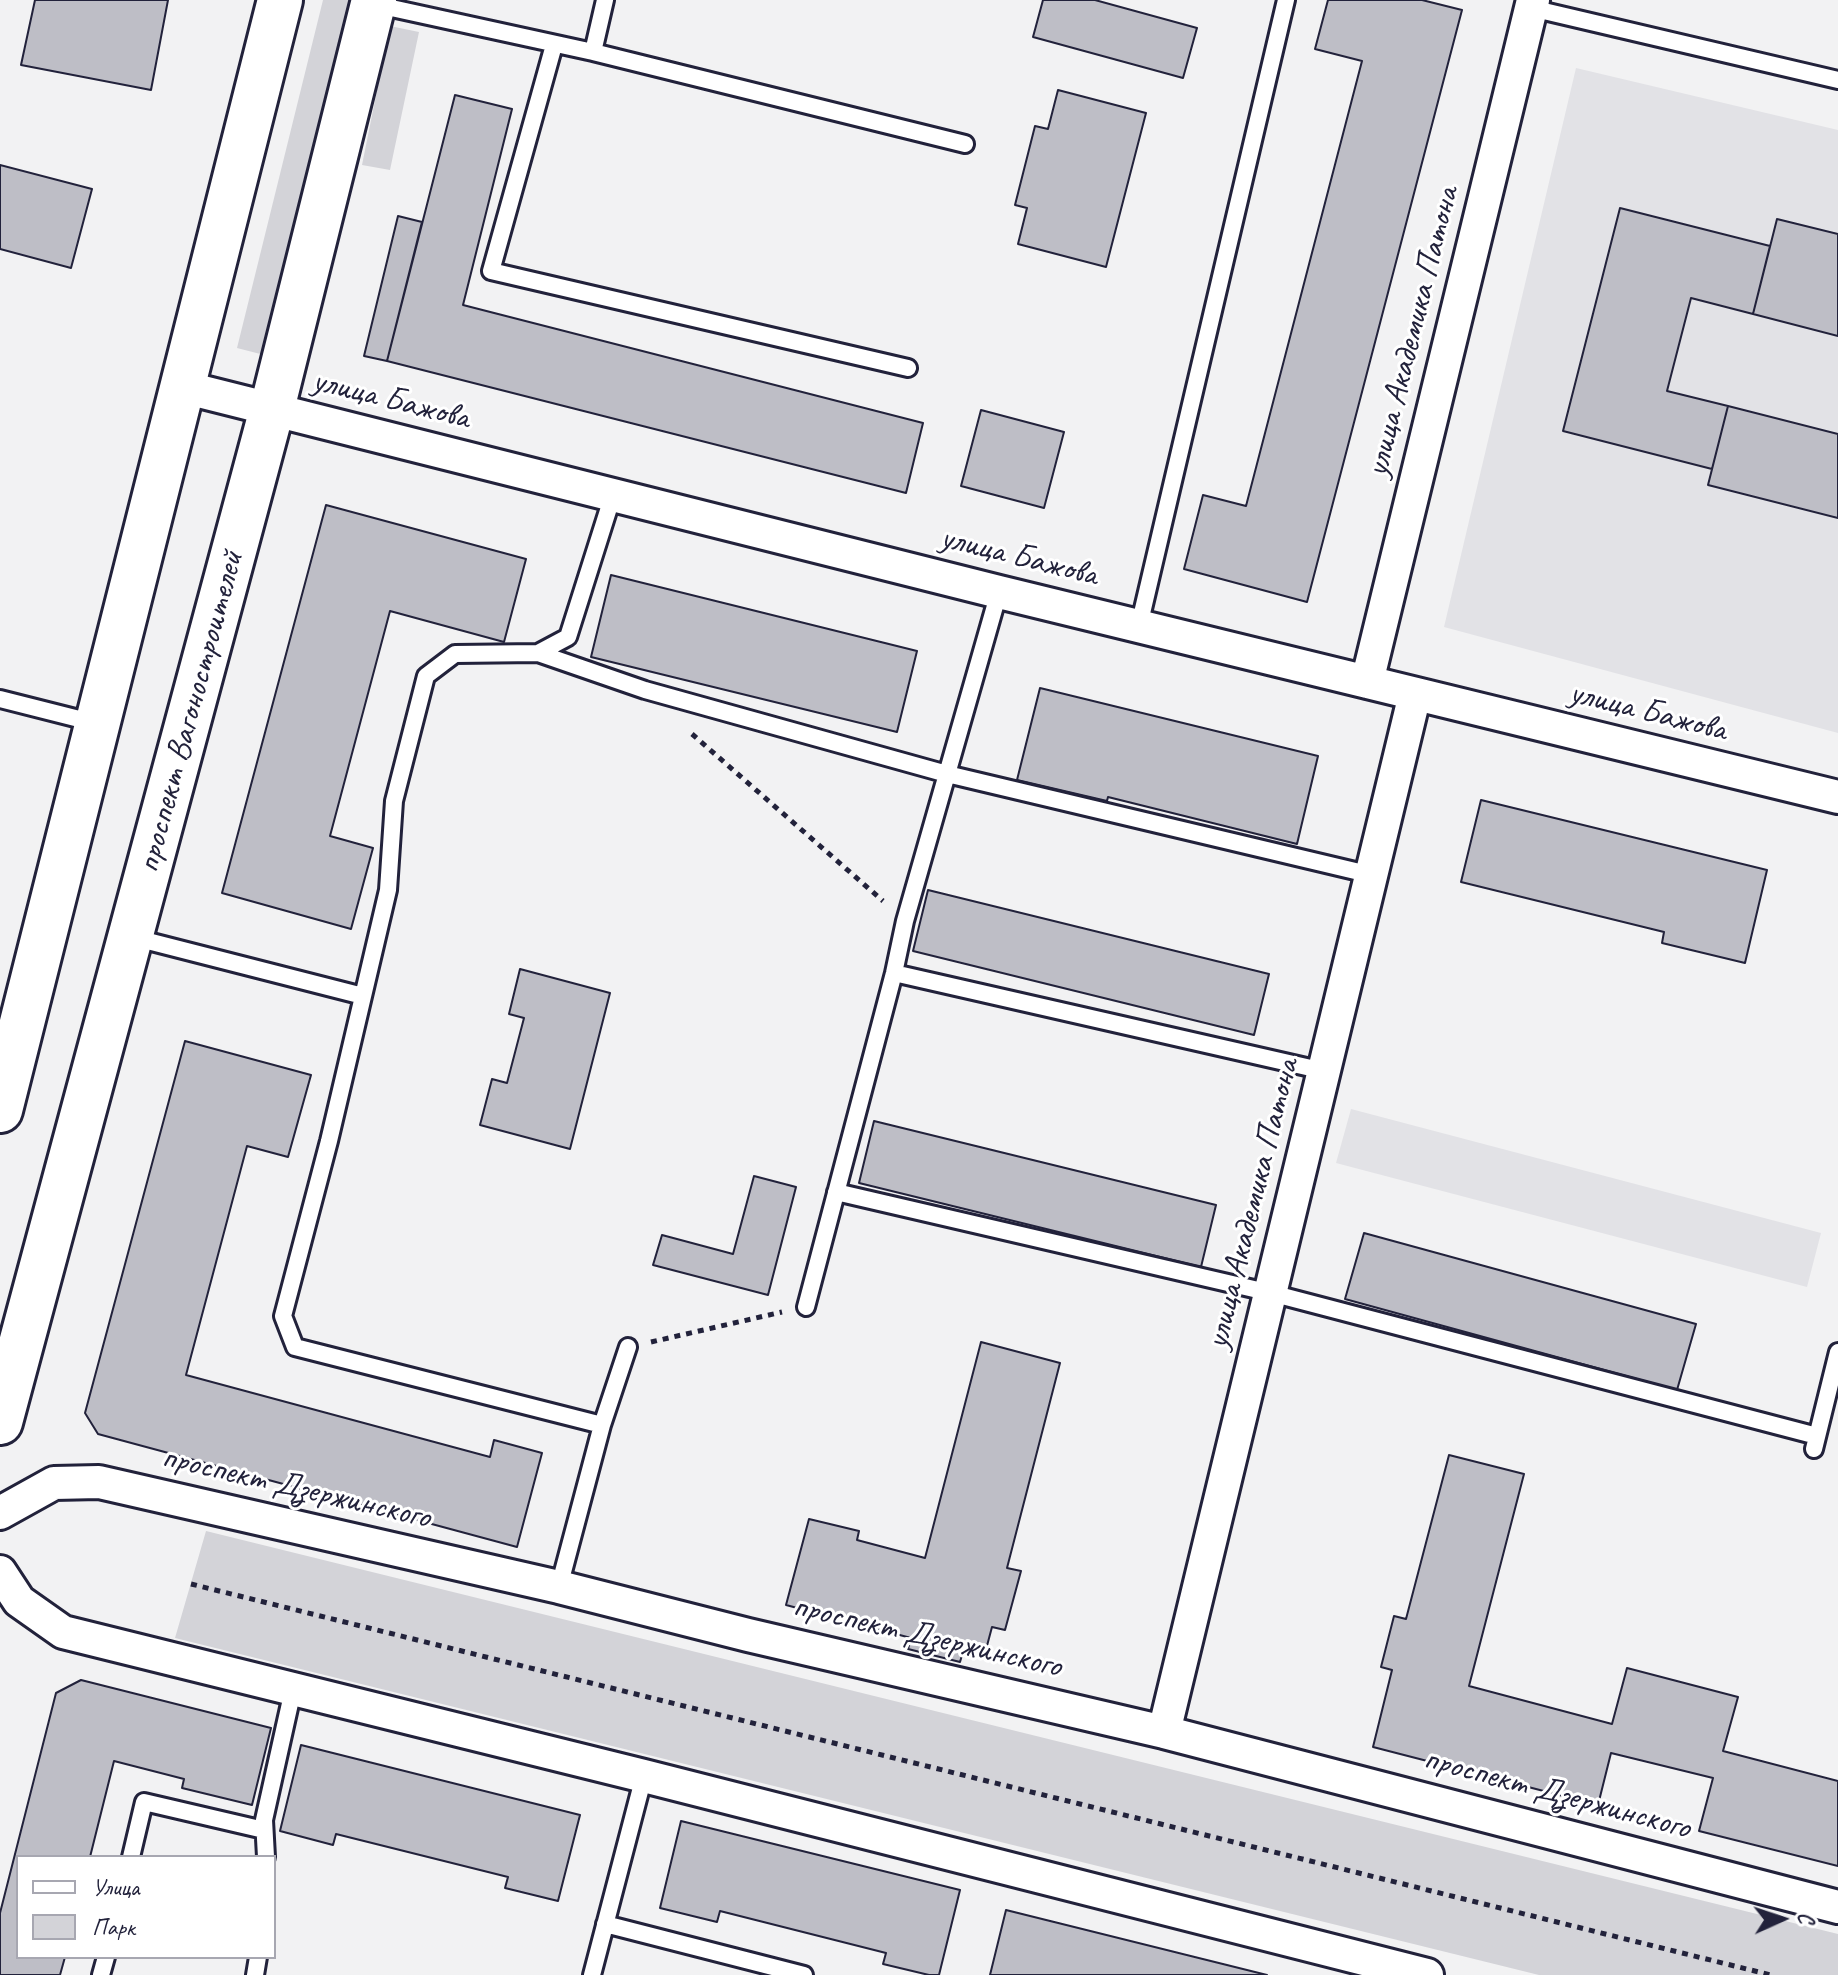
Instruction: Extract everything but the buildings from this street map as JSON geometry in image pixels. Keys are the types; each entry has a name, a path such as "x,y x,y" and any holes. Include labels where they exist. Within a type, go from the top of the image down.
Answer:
{"main road":[{"path":"0,1110 280,0"},
{"name":"проспект Вагоностроителей","path":"0,1422 272,409 374,2"}],"street":[{"name":"улица Академика Патона","path":"1367,682 1532,4"},
{"name":"улица Бажова","path":"183,387 999,592 1838,797"},
{"name":"улица Академика Патона","path":"1164,1732 1415,694"},
{"name":"проспект Дзержинского","path":"0,1513 54,1483 99,1482 559,1587 748,1635 1164,1732 1838,1907"},
{"path":"0,1572 19,1601 63,1632 1427,1975"}],"lane":[{"path":"593,52 605,0"},
{"path":"1139,626 1286,0"},
{"path":"374,2 593,52 965,144"},
{"path":"1532,4 1838,80"},
{"path":"554,45 491,271 908,368"},
{"path":"538,653 568,637 613,495"},
{"path":"806,1307 905,921 999,592"},
{"path":"602,1425 295,1347 283,1316 329,1141 388,890 394,801 426,676 455,654 538,653 645,690 947,774 1372,875"},
{"path":"0,699 98,724"},
{"path":"130,937 363,996"},
{"path":"894,973 1324,1071"},
{"path":"836,1192 1271,1293 1816,1442 1838,1352"},
{"path":"559,1587 602,1425 628,1347"},
{"path":"266,1855 264,1820 293,1690"},
{"path":"592,1975 644,1776"},
{"path":"131,1855 144,1802 264,1830"},
{"path":"605,1924 804,1975"}],"path":[{"path":"682,725 905,921"},
{"path":"628,1347 806,1307"},
{"path":"191,1584 1771,1975"}],"shaded area":[{"path":"1576,68 1838,130 1838,733 1444,627"},
{"path":"1351,1109 1821,1233 1807,1287 1336,1163"}],"green space":[{"path":"323,0 360,0 272,357 237,348"},
{"path":"390,26 419,32 390,170 362,165"},
{"path":"206,1531 1838,1934 1838,1975 1539,1975 175,1638"}]}
